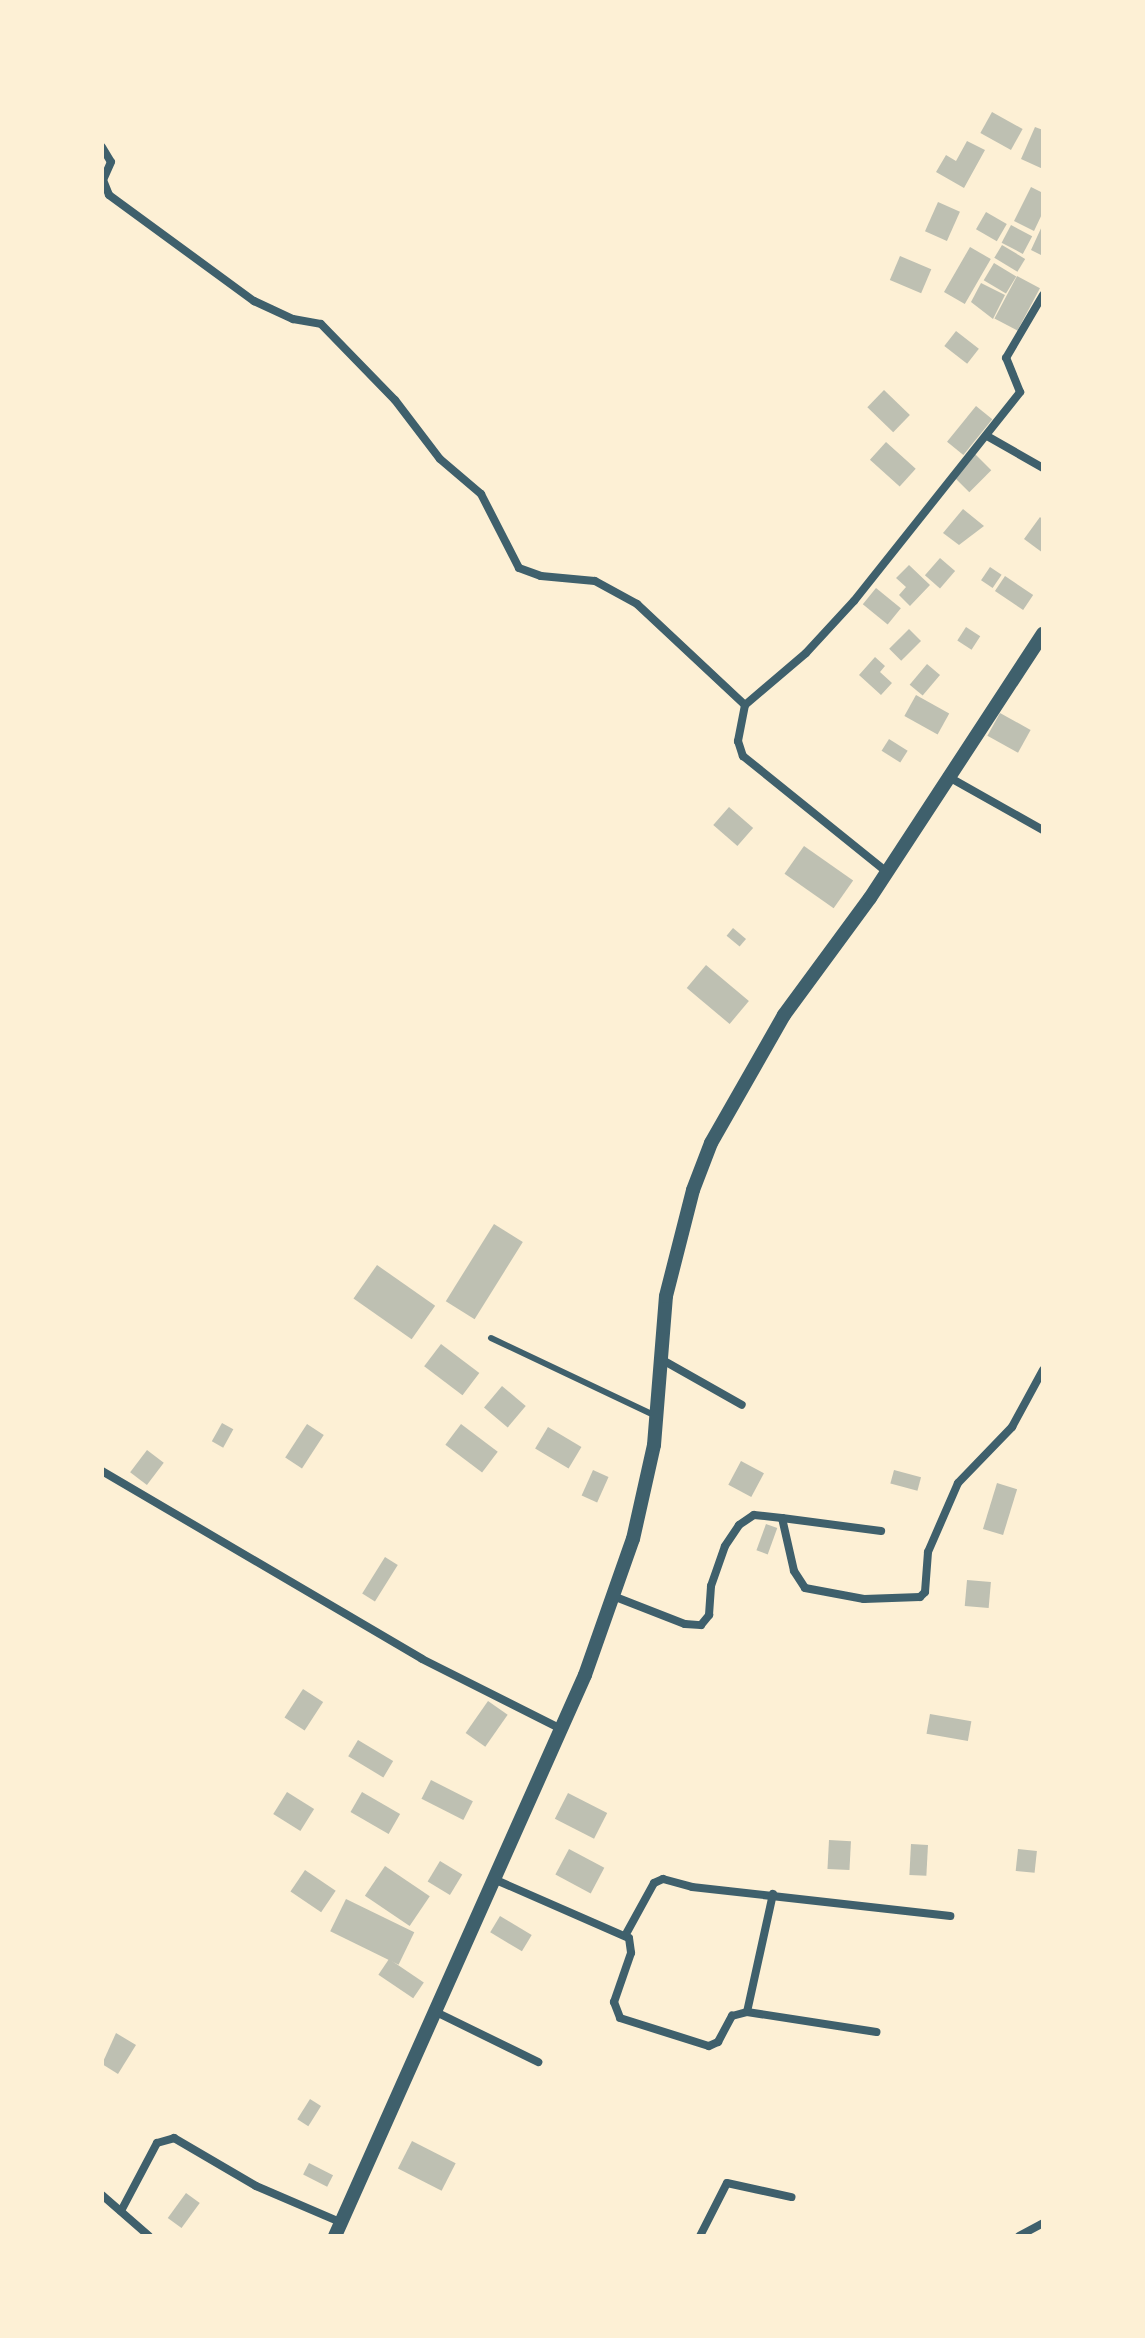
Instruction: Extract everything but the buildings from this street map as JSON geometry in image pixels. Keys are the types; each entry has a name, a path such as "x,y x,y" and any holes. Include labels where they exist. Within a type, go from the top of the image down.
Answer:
{"street":[{"path":"102,147 111,162 103,180 109,195 254,301 293,319 321,324 395,400 440,459 481,494 519,568 612,586 745,705"},
{"path":"887,872 743,756 738,741 745,705 806,653 854,601 1020,392 1006,358 1043,295"},
{"path":"987,436 1043,468"},
{"path":"121,2211 157,2143 174,2138 338,2229 496,1880 561,1729 613,1596 645,1499 656,1416 658,1357 673,1265 711,1143 784,1015 887,872 947,775 1043,634"},
{"path":"947,775 1043,830"},
{"path":"658,1357 742,1405"},
{"path":"782,1518 794,1571 805,1588 864,1599 908,1600 923,1595 928,1552 958,1483 1012,1427 1043,1370"},
{"path":"102,1471 422,1659 561,1729"},
{"path":"613,1596 685,1624 701,1625 709,1615 715,1571 732,1534 754,1515 881,1531"},
{"path":"496,1880 626,1934"},
{"path":"876,2032 747,2012 732,2016 712,2046 620,2018 614,2002 631,1953 626,1934 658,1880 950,1916"},
{"path":"747,2012 773,1894"},
{"path":"436,2012 538,2062"},
{"path":"700,2236 727,2183 791,2197"},
{"path":"102,2195 149,2236"},
{"path":"1019,2236 1043,2223"}],"lane":[{"path":"491,1338 656,1416"}]}
